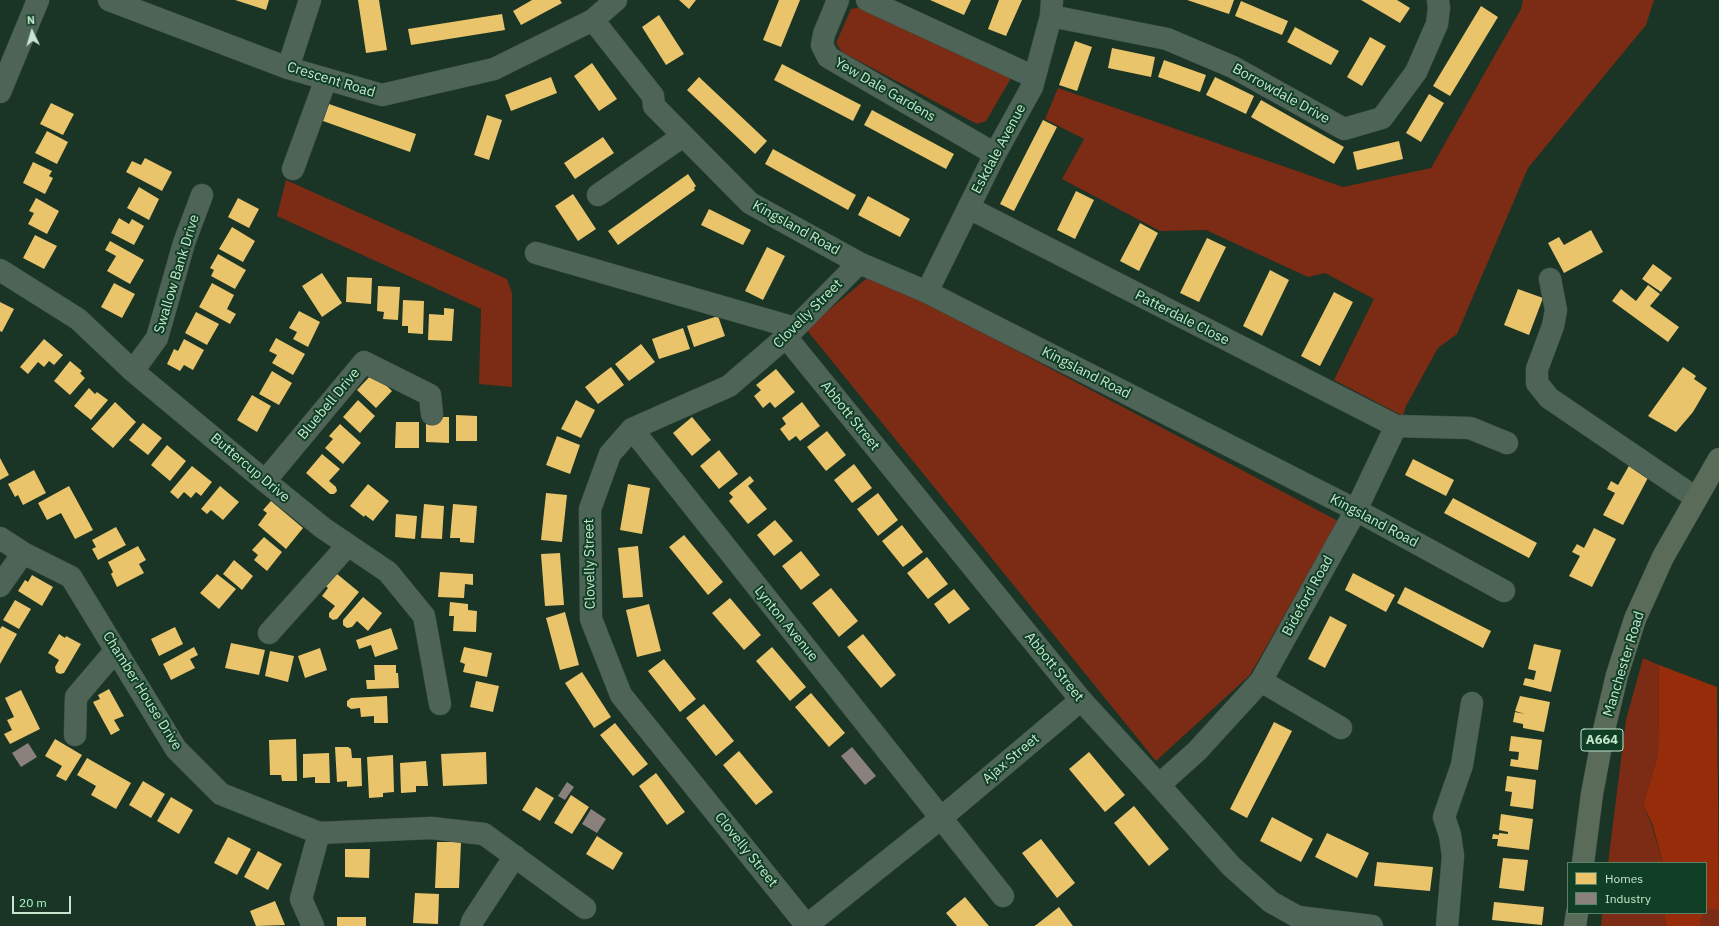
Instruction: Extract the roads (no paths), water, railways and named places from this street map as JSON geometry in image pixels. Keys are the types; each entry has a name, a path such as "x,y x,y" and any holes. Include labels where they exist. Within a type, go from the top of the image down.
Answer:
{"main road":[{"name":"Manchester Road","path":"1584,862 1592,794 1604,730 1617,675 1635,619 1663,557 1719,459"},
{"path":"1575,926 1577,914"}],"street":[{"path":"0,92 9,51 38,0"},
{"name":"Crescent Road","path":"109,0 288,68 382,95 494,69 593,20 616,0"},
{"path":"288,68 310,0"},
{"name":"Yew Dale Gardens","path":"838,0 824,34 822,45 828,57 995,154"},
{"path":"867,0 1034,77"},
{"name":"Borrowdale Drive","path":"1051,8 1167,39 1233,67 1344,129 1382,118 1416,72 1437,24 1440,8 1438,0"},
{"name":"Eskdale Avenue","path":"927,292 995,154 1032,87 1051,8"},
{"name":"Kingsland Road","path":"593,20 653,96 654,106 750,204 859,263 927,292 1356,510 1504,591"},
{"path":"293,169 326,79"},
{"path":"598,196 683,136"},
{"name":"Swallow Bank Drive","path":"133,371 157,338 184,243 202,195"},
{"name":"Patterdale Close","path":"969,208 1396,426"},
{"path":"536,253 790,333"},
{"name":"Clovelly Street","path":"807,926 621,695 591,619 590,509 610,454 632,429 729,386 790,333 859,263"},
{"name":"Buttercup Drive","path":"0,270 78,319 133,371 265,481 323,528 388,572 424,616 440,704"},
{"path":"1550,279 1556,310 1553,326 1537,369 1537,383 1549,398 1696,498"},
{"name":"Abbott Street","path":"790,333 1081,700 1159,785 1230,866 1296,922 1372,926"},
{"name":"Bluebell Drive","path":"265,481 364,362 430,395 432,414"},
{"path":"1396,426 1470,428 1507,443"},
{"name":"Bideford Road","path":"1159,785 1197,751 1261,681 1356,510 1396,426"},
{"name":"Lynton Avenue","path":"632,429 941,818"},
{"name":"Chamber House Drive","path":"0,538 23,553 71,577 176,749 221,794 319,833 431,828 484,834 585,908"},
{"path":"269,633 348,545"},
{"path":"0,586 23,553"},
{"path":"75,735 76,697 116,650"},
{"path":"1261,681 1341,728"},
{"name":"Ajax Street","path":"807,926 941,818 1081,700"},
{"path":"1448,926 1454,856 1450,835 1444,817 1462,766 1472,702"},
{"path":"941,818 1003,896"},
{"path":"313,926 301,899 319,833"},
{"path":"471,926 473,920 515,856"}]}
